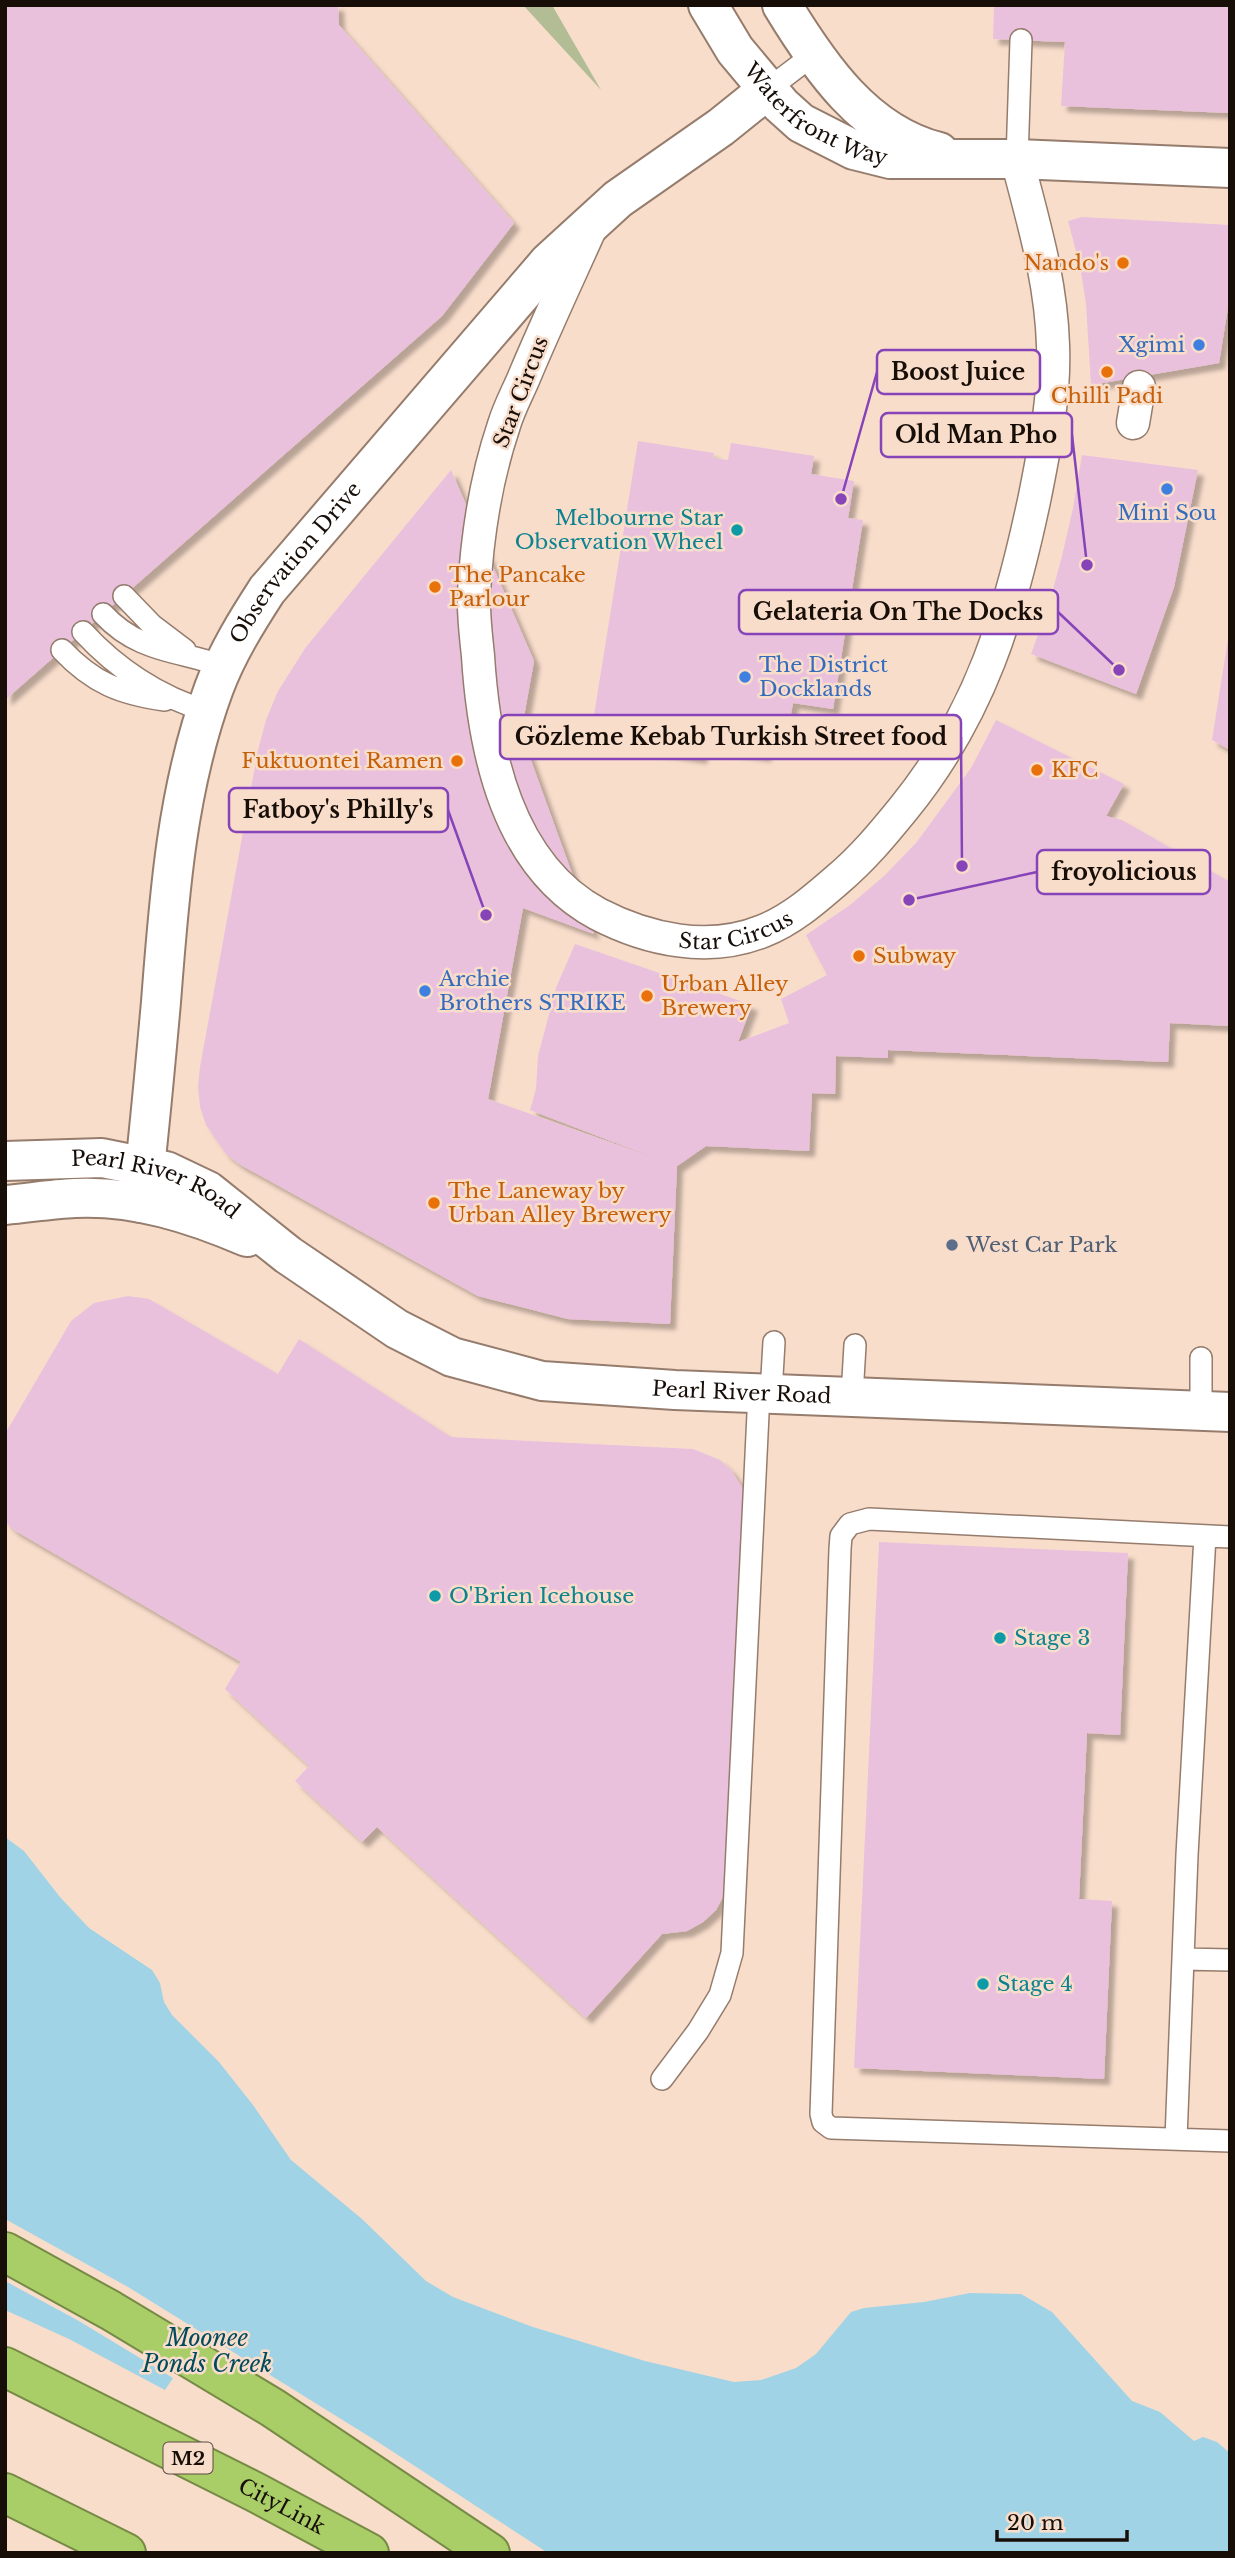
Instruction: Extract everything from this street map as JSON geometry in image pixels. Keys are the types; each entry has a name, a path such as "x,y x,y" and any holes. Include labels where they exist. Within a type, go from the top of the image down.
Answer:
{"highway":[{"path":"5,2252 110,2310 273,2408 490,2553"},
{"name":"CityLink","path":"5,2367 255,2492 369,2553"},
{"path":"5,2493 126,2553"}],"street":[{"name":"Waterfront Way","path":"708,5 735,50 768,90 801,123 854,150 890,159 1017,159 1230,168"},
{"name":"Waterfront Way","path":"782,5 813,55 850,99 911,143 961,158"},
{"name":"Observation Drive","path":"143,1184 152,1114 171,873 196,749 192,706 209,661 523,290 618,199 721,127 768,90"},
{"name":"Star Circus","path":"595,220 504,424 484,503 474,596 481,699 491,753 515,824 530,849 561,888 579,904 627,929 684,942 723,942 763,931 804,908 866,856 930,777 959,729 983,680 1005,620 1022,559 1052,413 1053,346 1048,277 1017,159"},
{"path":"1133,423 1139,387"},
{"name":"Pearl River Road","path":"5,1161 102,1158 143,1184"},
{"name":"Pearl River Road","path":"5,1205 77,1198 143,1184 166,1171 208,1191 288,1255 397,1329 452,1357 542,1381 590,1386 1215,1412"}],"lane":[{"path":"1017,159 1021,40"},
{"path":"768,90 813,55"},
{"path":"124,596 152,625 209,661"},
{"path":"103,614 126,636 209,661"},
{"path":"83,632 119,665 192,706"},
{"path":"62,650 99,682 143,697 192,706"},
{"path":"662,2079 698,2031 719,1995 732,1953 765,1393 774,1342"},
{"path":"852,1396 855,1345"},
{"path":"1201,1358 1215,1412"},
{"path":"1230,1537 869,1518 850,1524 841,1536 821,2114 823,2122 831,2128 1230,2141"},
{"path":"1176,2139 1206,1536"},
{"path":"1183,1959 1230,1960"}],"green space":[{"path":"523,5 552,5 601,90"}],"water":[{"name":"Moonee Ponds Creek","path":"5,1837 24,1851 60,1897 89,1928 152,1970 172,2015 219,2062 291,2160 362,2219 426,2281 453,2297 533,2327 645,2361 734,2382 761,2380 796,2368 816,2354 851,2312 864,2308 924,2302 970,2293 1021,2294 1052,2312 1132,2401 1160,2412 1194,2441 1203,2437 1217,2442 1230,2453 1230,2553 63,2553 5,2494"}],"pier":[{"path":"5,2219 128,2287 378,2442 548,2553 58,2553 5,2499 5,2310 69,2339 165,2390 173,2378 79,2321 5,2281"}],"building":[{"path":"5,5 338,5 339,25 514,223 442,316 5,700"},
{"path":"994,5 1230,5 1230,113 1061,106 1065,42 993,39"},
{"path":"1082,217 1230,225 1230,295 1219,363 1091,385 1086,304 1080,266 1068,221"},
{"path":"638,441 714,453 713,458 728,460 731,443 814,456 811,474 854,481 848,518 863,520 833,709 793,703 787,735 769,732 765,756 703,747 701,758 590,740"},
{"path":"1082,455 1198,470 1174,587 1136,694 1031,654 1062,556"},
{"path":"451,470 534,661 521,733 594,934 523,908 488,1099 655,1158 530,1110 536,1089 538,1056 556,988 575,944 752,1005 738,1042 789,1023 781,999 827,975 806,935 850,905 884,876 916,843 971,768 996,720 1124,784 1106,816 1122,820 1230,882 1230,1026 1170,1023 1168,1062 888,1050 888,1058 836,1056 835,1094 812,1093 809,1151 706,1146 677,1166 670,1324 568,1319 478,1296 239,1164 226,1154 206,1125 200,1107 198,1086 258,750 266,720 278,691 306,647"},
{"path":"1230,639 1230,750 1212,740"},
{"name":"O'Brien Icehouse","path":"128,1296 149,1299 278,1374 299,1339 451,1437 693,1449 720,1460 731,1470 742,1487 748,1507 728,1878 724,1895 716,1910 703,1922 687,1931 662,1934 586,2018 377,1827 362,1842 295,1781 309,1766 225,1689 241,1662 14,1530 5,1521 5,1434 71,1321 94,1303"},
{"path":"879,1542 1128,1553 1120,1735 1087,1733 1079,1899 1112,1901 1104,2079 854,2068"}],"place":[{"name":"Nando's","path":"1123,263"},
{"name":"Xgimi","path":"1199,345"},
{"name":"Chilli Padi","path":"1107,372"},
{"name":"Mini Sou","path":"1167,489"},
{"name":"Boost Juice","path":"841,499"},
{"name":"Melbourne Star Observation Wheel","path":"737,530"},
{"name":"Old Man Pho","path":"1087,565"},
{"name":"The Pancake Parlour","path":"435,587"},
{"name":"Gelateria On The Docks","path":"1119,670"},
{"name":"The District Docklands","path":"745,677"},
{"name":"Fuktuontei Ramen","path":"457,761"},
{"name":"KFC","path":"1037,770"},
{"name":"Gözleme Kebab Turkish Street food","path":"962,866"},
{"name":"froyolicious","path":"909,900"},
{"name":"Fatboy's Philly's","path":"486,915"},
{"name":"Subway","path":"859,956"},
{"name":"Archie Brothers STRIKE","path":"425,991"},
{"name":"Urban Alley Brewery","path":"647,996"},
{"name":"The Laneway by Urban Alley Brewery","path":"434,1203"},
{"name":"West Car Park","path":"952,1245"},
{"name":"O'Brien Icehouse","path":"435,1596"},
{"name":"Stage 3","path":"1000,1638"},
{"name":"Stage 4","path":"983,1984"}]}
